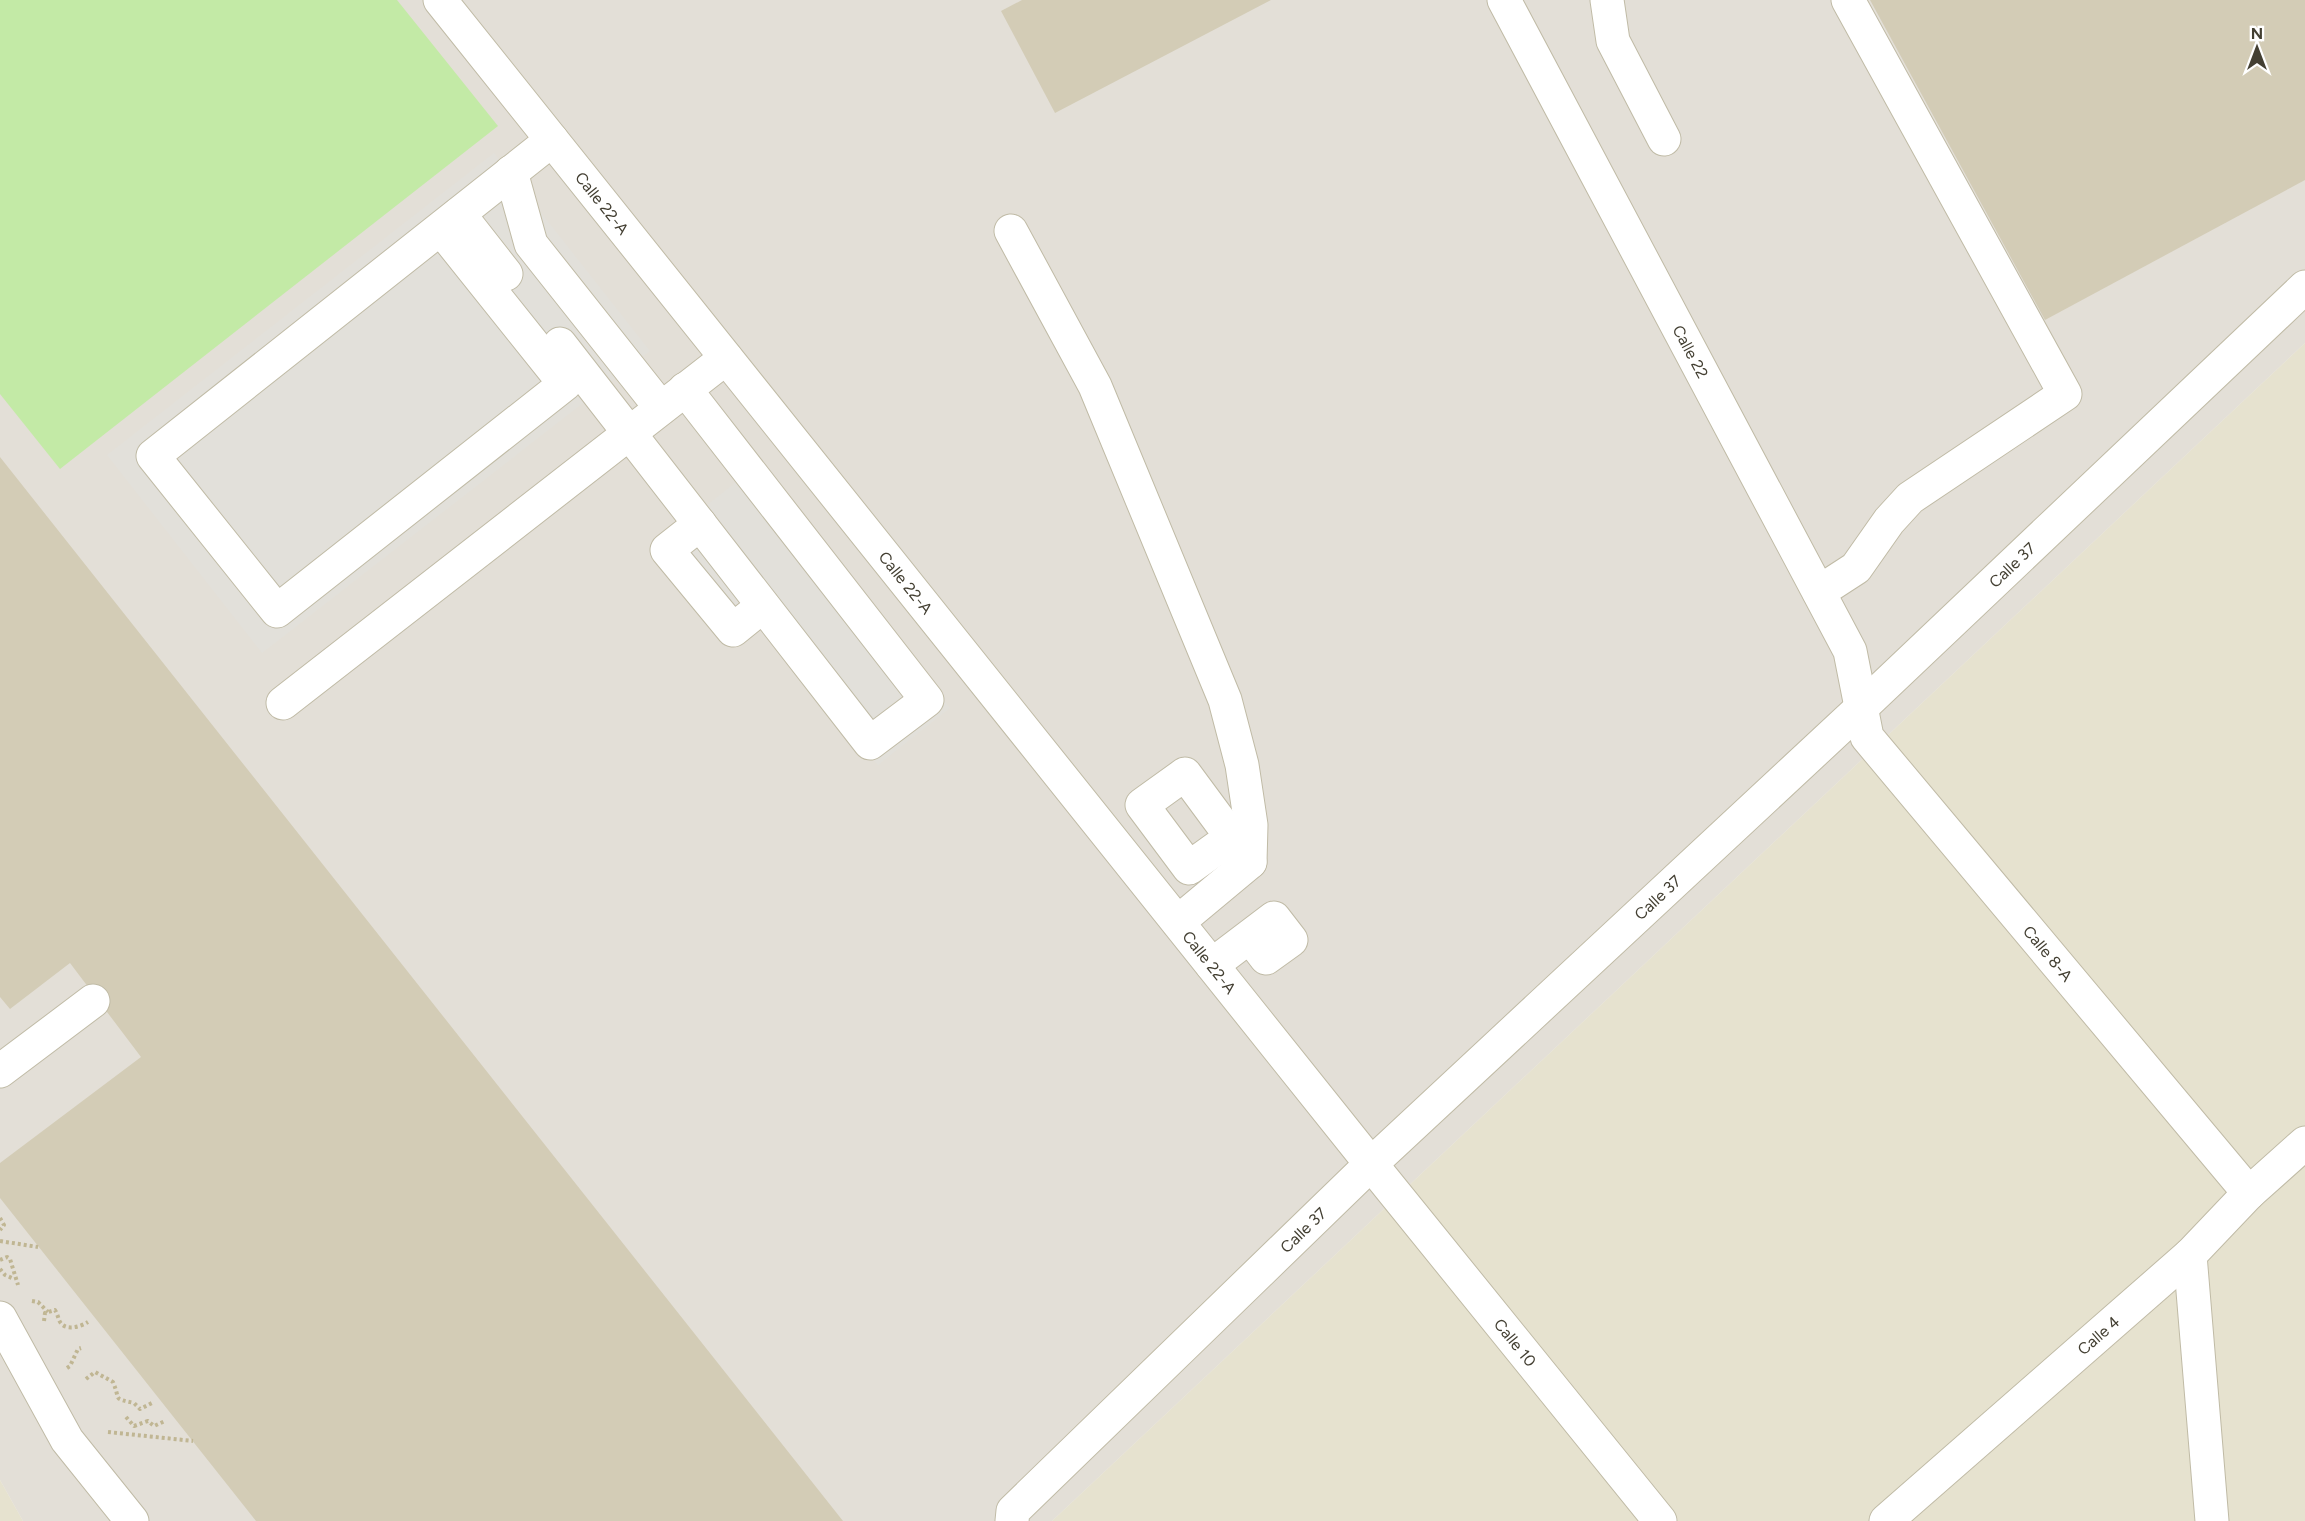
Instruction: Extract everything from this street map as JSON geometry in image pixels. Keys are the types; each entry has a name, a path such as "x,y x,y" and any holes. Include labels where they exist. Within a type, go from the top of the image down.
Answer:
{"street":[{"name":"Calle 22-A","path":"440,0 1371,1164"},
{"name":"Calle 22","path":"1504,0 1850,651 1861,708"},
{"path":"1607,0 1612,41 1664,140"},
{"path":"1819,592 1856,568 1889,521 1910,498 2065,394 1848,0"},
{"path":"450,222 565,384 277,611 153,456 552,140"},
{"path":"450,222 629,432 870,743 927,700 673,399 531,244 511,172"},
{"path":"1011,231 1095,386 1225,699 1242,765 1251,825 1241,849 1178,922"},
{"name":"Calle 37","path":"1012,1516 1371,1164 1861,708 2305,286"},
{"path":"283,703 726,358"},
{"name":"Calle 8-A","path":"1861,708 1867,737 2249,1193"},
{"path":"1212,965 1250,937"},
{"path":"0,1071 93,1001"},
{"name":"Calle 4","path":"1886,1521 2190,1255 2249,1193 2305,1143"},
{"name":"Calle 10","path":"1371,1164 1660,1521"},
{"path":"2190,1255 2212,1521"},
{"path":"0,1317 67,1440 132,1521"}],"path":[{"path":"0,1218 4,1225 0,1230"},
{"path":"0,1241 38,1247"},
{"path":"0,1260 7,1257 10,1259 13,1264 14,1279 5,1275 0,1269"},
{"path":"44,1326 45,1313 51,1310 56,1310 63,1326 75,1328 88,1322"},
{"path":"63,1369 70,1366 78,1349 81,1348"},
{"path":"86,1379 95,1372 99,1373 113,1382 118,1399 122,1402 134,1403 140,1409 152,1403"},
{"path":"126,1418 134,1426 148,1421 154,1426 159,1426 165,1421"},
{"path":"105,1431 193,1441"}],"shaded area":[{"path":"0,0 2305,0 2305,343 1052,1521 23,1521 0,1480"},
{"path":"494,153 650,351 262,653 107,455"},
{"path":"2305,343 2305,1521 1052,1521"},
{"path":"756,466 950,708 878,765 761,619 732,642 655,547"},
{"path":"0,1480 23,1521 0,1521"}],"green space":[{"path":"0,0 397,0 498,126 60,469 0,394"}],"building":[{"path":"1022,0 1271,0 1055,113 1001,11"},
{"path":"1870,0 2305,0 2305,180 2045,320"},
{"path":"0,457 843,1521 256,1521 0,1198 0,1163 141,1057 70,963 10,1009 0,997"}]}
